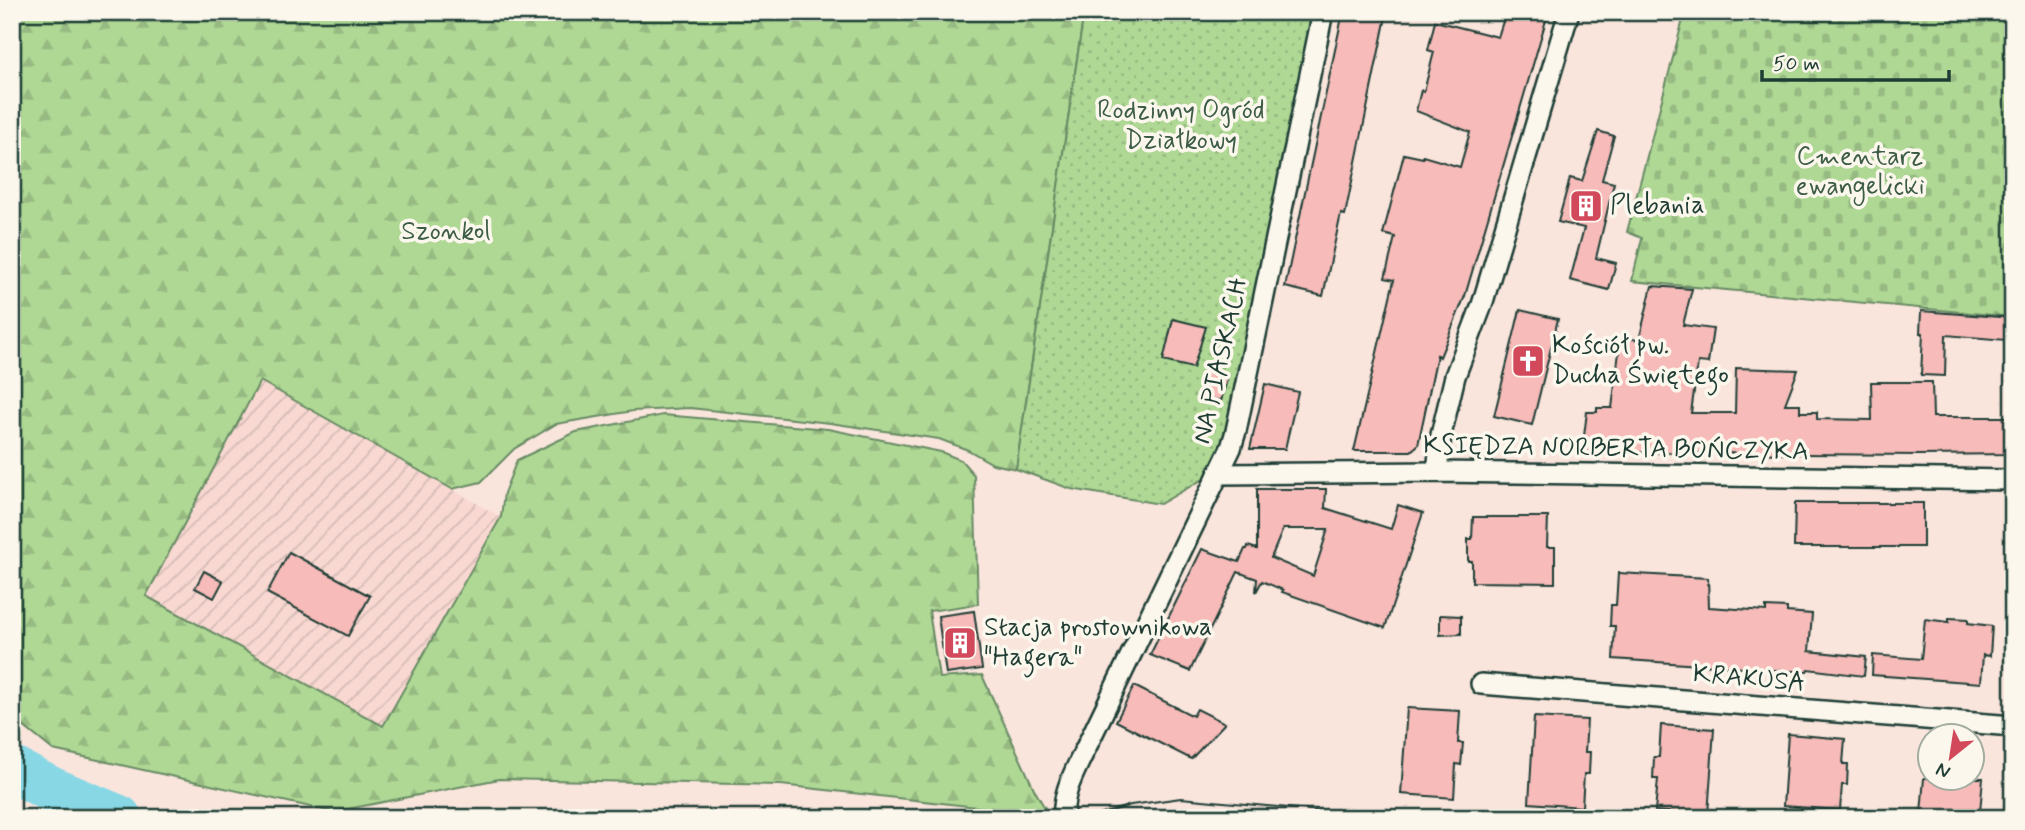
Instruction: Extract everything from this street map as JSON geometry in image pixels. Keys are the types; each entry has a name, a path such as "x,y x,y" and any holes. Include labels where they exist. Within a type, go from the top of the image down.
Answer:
{"street":[{"name":"NA PIASKACH","path":"1064,818 1063,808 1068,786 1218,474 1236,431 1323,12"},
{"path":"1437,472 1441,435 1454,376 1482,305 1569,12"},
{"name":"KSIĘDZA NORBERTA BOŃCZYKA","path":"1218,474 1437,472 2013,480"},
{"name":"KRAKUSA","path":"1481,684 2013,726"}],"shaded area":[{"path":"260,381 501,517 383,726 146,596"}],"green space":[{"name":"Szonkol","path":"12,12 1084,12 1016,469 993,464 968,450 939,439 830,423 690,408 633,411 556,424 514,449 481,482 452,489 260,381 146,596 383,726 501,517 504,493 517,460 576,432 663,415 828,429 941,452 961,460 974,475 978,604 929,611 939,678 982,675 1035,791 1049,815 781,785 499,779 333,812 53,750 12,717"},
{"name":"Rodzinny Ogród Działkowy","path":"1084,12 1319,12 1229,464 1160,504 1071,489 1016,469"},
{"name":"Cmentarz ewangelicki","path":"1685,12 2013,12 2013,317 1632,281 1642,238 1627,232"}],"building":[{"path":"1343,12 1387,12 1345,215 1341,214 1323,296 1285,287"},
{"path":"1506,12 1531,12 1547,17 1465,296 1440,357 1437,355 1418,445 1411,451 1354,451 1394,280 1385,278 1395,237 1383,234 1404,154 1423,156 1460,167 1470,132 1416,111 1434,52 1428,50 1435,21 1498,37"},
{"path":"1598,131 1614,136 1602,180 1614,183 1596,258 1616,263 1609,290 1570,280 1584,228 1558,222 1570,178 1582,181"},
{"path":"1652,286 1692,289 1683,325 1713,329 1708,363 1698,362 1691,413 1735,413 1736,368 1798,370 1785,404 1800,404 1800,412 1817,412 1817,419 1872,420 1871,382 1932,382 1933,417 2013,417 2013,454 1582,452 1587,412 1597,412 1597,408 1612,408 1619,352 1624,338 1639,340"},
{"name":"Kościół pw. Ducha Świętego","path":"1520,310 1558,319 1532,425 1494,416"},
{"path":"1921,311 2013,318 2013,338 2006,340 1946,335 1945,376 1921,375"},
{"path":"1173,319 1206,327 1193,368 1163,361"},
{"path":"1205,371 1228,376 1221,401 1199,396"},
{"path":"1265,384 1298,392 1285,449 1250,449"},
{"path":"1257,489 1326,489 1325,508 1391,529 1398,505 1423,513 1385,628 1282,592 1283,590 1262,581 1256,592 1257,579 1238,572 1190,671 1150,655 1202,549 1239,562 1248,546 1257,549","holes":["1283,529 1328,529 1313,576 1271,558"]},
{"path":"1795,503 1923,503 1923,547 1794,547"},
{"path":"1473,517 1548,517 1547,547 1555,547 1555,583 1472,582 1468,539 1472,539"},
{"path":"289,552 370,596 348,636 267,593"},
{"path":"204,571 223,581 214,598 195,588"},
{"path":"1618,573 1708,578 1709,607 1766,611 1766,607 1787,608 1787,612 1812,614 1809,651 1866,657 1864,676 1808,669 1788,671 1613,659 1615,626 1610,626 1611,605 1616,605"},
{"name":"Stacja prostownikowa \"Hagera\"","path":"974,611 982,669 946,674 938,616"},
{"path":"1440,615 1461,616 1461,634 1440,635"},
{"path":"1949,618 1968,619 1968,623 1992,626 1990,656 1983,655 1981,683 1872,675 1873,655 1921,659 1925,619 1949,622"},
{"path":"1134,686 1193,716 1197,709 1225,723 1191,759 1116,721"},
{"path":"1407,708 1460,711 1458,743 1463,743 1461,765 1456,764 1454,798 1401,794"},
{"path":"1534,717 1587,720 1585,752 1590,752 1589,774 1584,774 1582,807 1529,803"},
{"path":"1661,725 1714,729 1708,815 1655,811 1658,779 1653,779 1654,757 1659,757"},
{"path":"1788,734 1845,739 1843,764 1848,764 1847,785 1842,785 1840,810 1783,806"},
{"path":"1923,792 1982,792 1980,812 1952,809 1951,816 1921,813"}],"waterway":[{"path":"12,769 52,790 119,818"}],"tram line":[{"path":"1088,818 1131,805 1181,798 1396,818"},
{"path":"1129,816 1162,810 1213,810"},
{"path":"12,813 24,818"}],"place":[{"name":"Plebania","path":"1586,206"},
{"name":"Kościół pw. Ducha Świętego","path":"1528,361"},
{"name":"Stacja prostownikowa \"Hagera\"","path":"960,643"}]}
